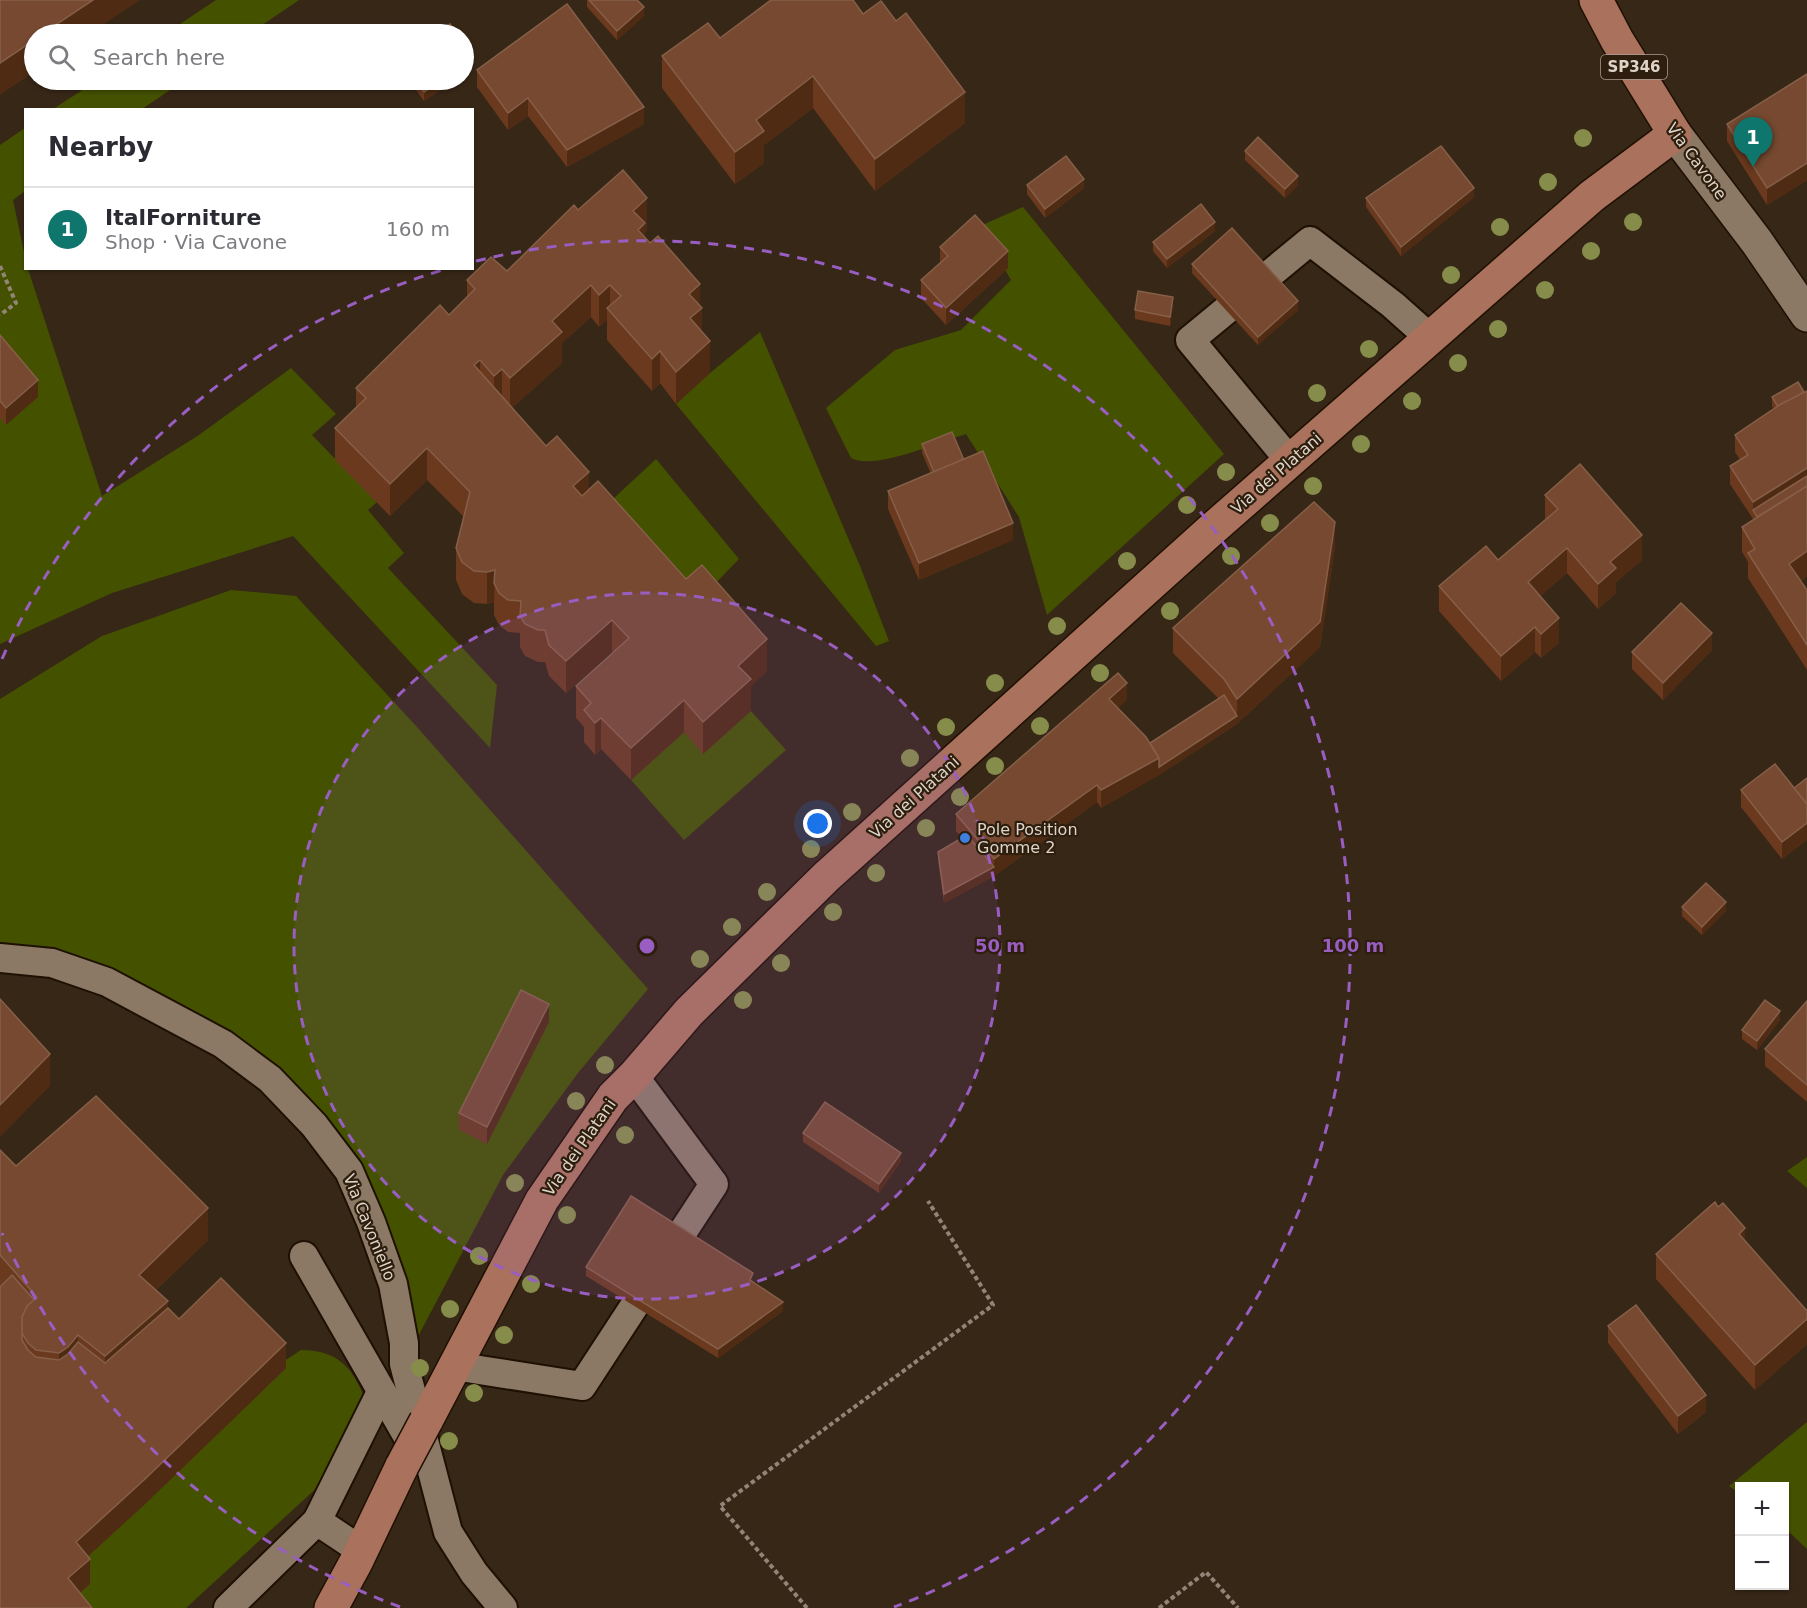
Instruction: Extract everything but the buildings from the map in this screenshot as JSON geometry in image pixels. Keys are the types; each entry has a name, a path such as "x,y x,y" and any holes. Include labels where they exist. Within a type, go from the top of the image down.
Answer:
{"main road":[{"name":"Via Cavone","path":"1596,0 1675,134 1757,242 1807,315"},
{"name":"Via dei Platani","path":"331,1608 362,1551 454,1366 542,1200 613,1097 689,1012 826,877 1290,461 1592,196 1675,134"}],"lane":[{"path":"1290,461 1190,340 1310,241 1393,305 1430,338"},
{"name":"Via Cavoniello","path":"0,958 52,963 107,982 223,1044 270,1079 314,1125 349,1171 371,1222 393,1284 404,1342 404,1364 448,1532 474,1573 503,1608"},
{"path":"454,1366 582,1386 714,1184 634,1076"},
{"path":"304,1256 381,1392 414,1444"},
{"path":"228,1608 317,1521 381,1392"},
{"path":"317,1521 362,1551"}],"path":[{"path":"0,266 16,303 0,315"},
{"path":"807,1608 720,1506 993,1305 928,1201"},
{"path":"1159,1608 1206,1572 1238,1608"}],"green space":[{"path":"216,0 299,0 264,24 180,24"},
{"path":"82,90 170,90 143,108 55,108"},
{"path":"24,129 24,192 13,200 24,252 24,270 28,270 102,496 199,435 291,368 336,414 312,435 377,502 368,510 404,553 388,568 497,685 490,748 293,536 112,593 0,644 0,145"},
{"path":"1023,207 1224,454 1047,615 1019,517 966,434 890,458 861,461 851,458 826,408 895,350 961,330 1011,280 980,226"},
{"path":"760,332 860,566 889,641 876,646 676,404"},
{"path":"656,459 739,559 702,597 598,513"},
{"path":"231,590 296,596 417,727 648,989 578,1073 503,1175 413,1346 402,1283 278,1073 0,949 0,699 102,636"},
{"path":"751,711 786,750 684,840 631,780 684,732"},
{"path":"1807,1157 1807,1188 1787,1171"},
{"path":"301,1350 324,1353 341,1362 354,1377 364,1397 321,1484 186,1608 72,1608 68,1603 76,1567 286,1368 281,1363"},
{"path":"1807,1422 1807,1549 1789,1532 1789,1482 1735,1482 1735,1490 1729,1486"}],"place":[{"name":"ItalForniture","path":"1753,167"},
{"name":"Pole Position Gomme 2","path":"965,838"}]}
